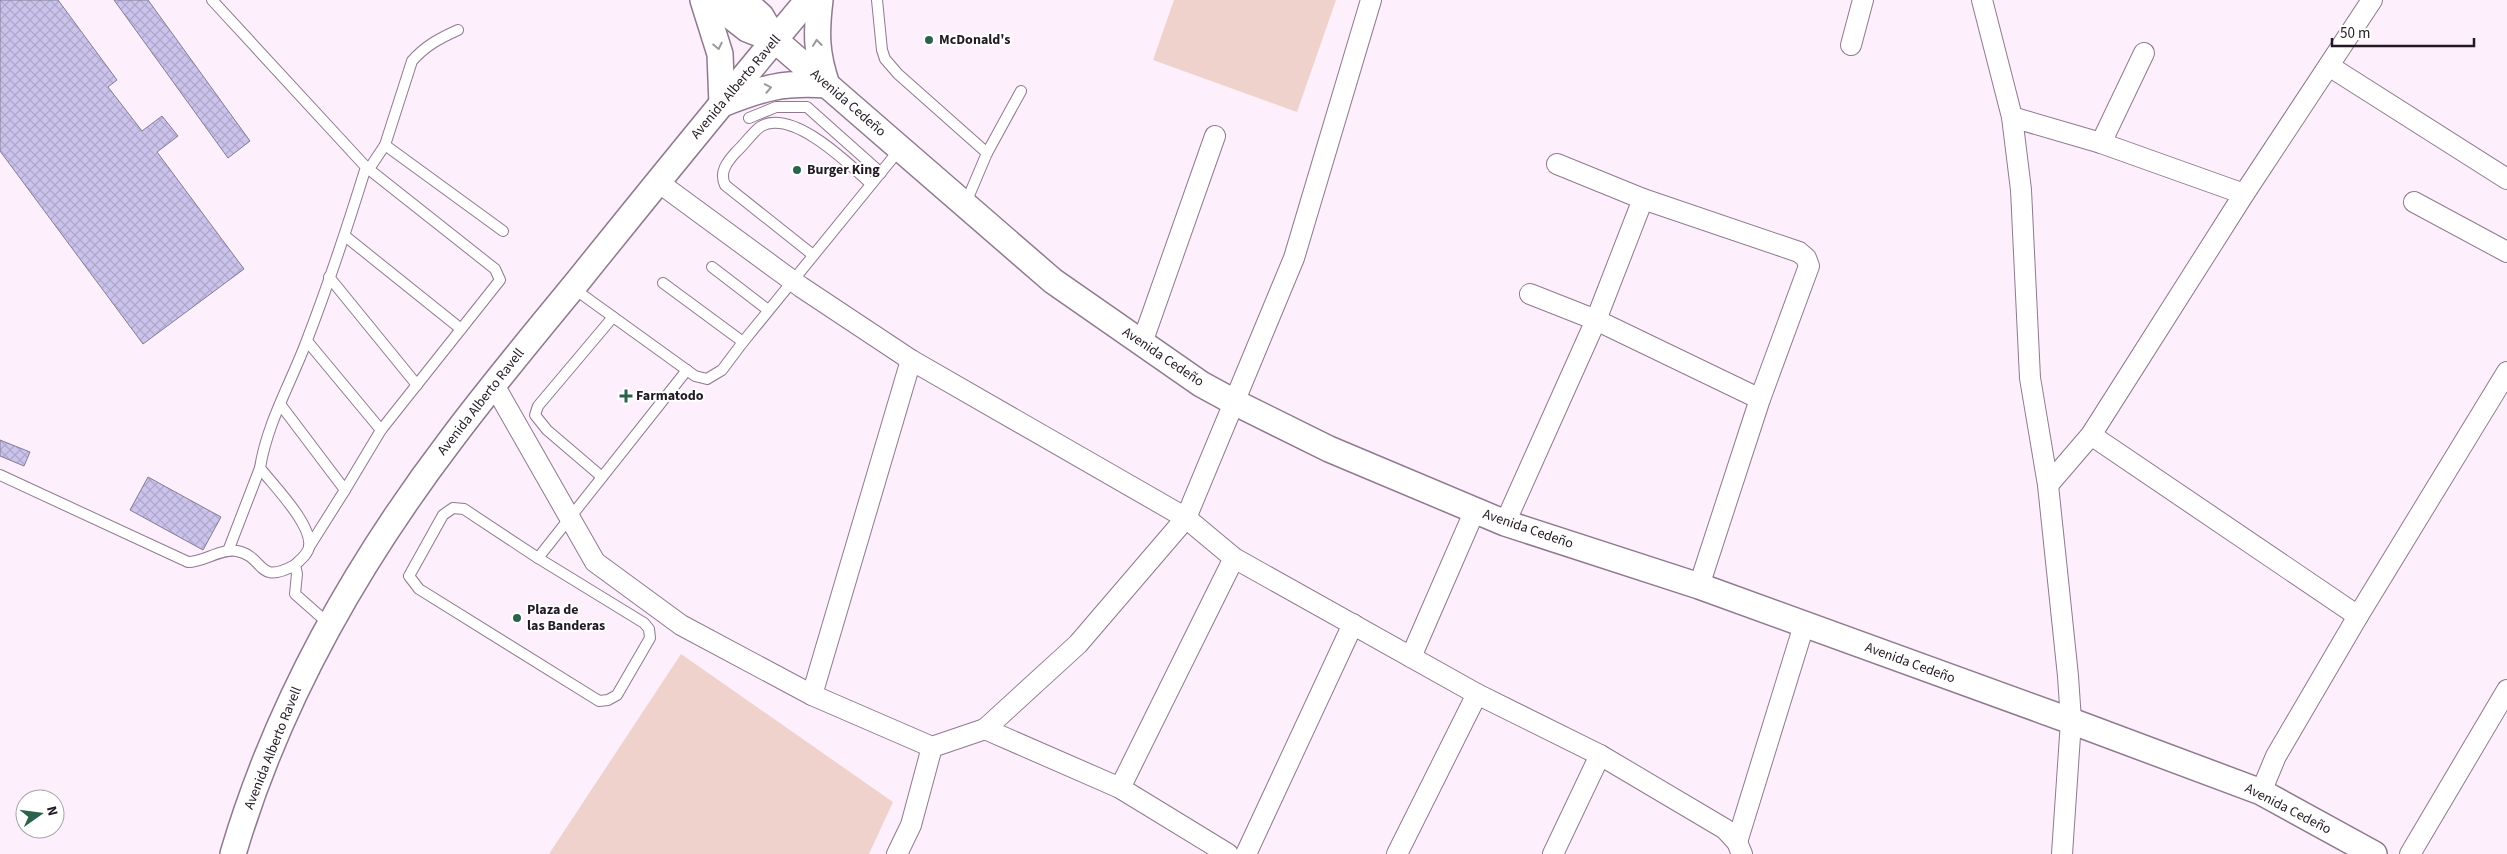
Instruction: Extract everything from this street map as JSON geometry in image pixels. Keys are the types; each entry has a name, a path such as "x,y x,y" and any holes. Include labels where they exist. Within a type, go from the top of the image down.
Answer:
{"street":[{"path":"703,0 720,54 722,104 761,89 795,83 827,85 818,60 816,33 820,0"},
{"path":"710,0 747,29 775,40"},
{"path":"743,0 761,16 775,40"},
{"name":"Avenida Alberto Ravell","path":"233,854 263,766 291,699 329,624 414,489 658,182 808,0"},
{"path":"494,386 595,562 681,625 812,695 932,747 985,729 1078,644 1186,518 1294,258 1371,0"},
{"path":"1852,45 1863,0"},
{"path":"1982,0 2012,117 2021,190 2030,378 2048,485 2071,720 2062,854"},
{"path":"2048,485 2091,435 2244,194 2372,0"},
{"name":"Avenida Cedeño","path":"775,40 1053,281 1201,384 1234,402 1329,449 1505,523 1699,586 2071,720 2261,792 2374,854"},
{"path":"2101,143 2144,53"},
{"path":"2329,66 2507,179"},
{"path":"2012,117 2101,143 2244,194"},
{"path":"1142,343 1215,136"},
{"path":"1557,164 1643,199 1799,252 1806,258 1809,266 1760,399 1699,586"},
{"path":"658,182 792,280 911,360 1186,518 1234,558 1477,694 1600,755 1725,829 1739,848"},
{"path":"1505,523 1596,320 1643,199"},
{"path":"2414,202 2507,252"},
{"path":"1530,294 1596,320 1760,399"},
{"path":"812,695 911,360"},
{"path":"2261,792 2276,756 2358,616 2507,372"},
{"path":"2091,435 2358,616"},
{"path":"1412,656 1475,510"},
{"path":"1120,788 1234,558"},
{"path":"1246,854 1353,624"},
{"path":"1739,848 1804,625"},
{"path":"2410,854 2507,690"},
{"path":"1397,854 1477,694"},
{"path":"985,729 1120,788 1228,854"},
{"path":"897,854 911,825 932,747"},
{"path":"1553,854 1600,755"}],"lane":[{"path":"0,475 176,558 199,562 236,551 246,554 265,571 281,573 295,565 305,556 381,430 500,280 499,274 366,167 212,0"},
{"path":"877,0 885,60 986,153"},
{"path":"228,552 260,468 264,447 307,341 345,236 366,167 370,166 385,145 412,61 421,51 439,38 458,30"},
{"path":"965,205 986,153 1021,91"},
{"path":"749,118 776,107 807,107 881,173"},
{"path":"813,255 725,185 722,178 723,169 732,156 760,127 770,124 784,125 801,130 826,144 871,184"},
{"path":"385,145 503,231"},
{"path":"573,288 695,376 707,378 722,370 742,342 900,149"},
{"path":"345,236 461,329"},
{"path":"712,267 768,310"},
{"path":"329,278 417,385"},
{"path":"663,283 742,342"},
{"path":"602,477 547,430 535,415 538,406 613,317"},
{"path":"307,341 381,430"},
{"path":"538,558 687,370"},
{"path":"280,404 345,490"},
{"path":"260,468 305,526 309,547"},
{"path":"453,508 464,509 538,558 644,623 649,629 650,638 618,695 608,700 599,701 418,589 409,576 443,516 453,508"},
{"path":"295,565 297,574 295,594 329,624"}],"shaded area":[{"path":"1174,0 1336,0 1297,112 1153,60"},
{"path":"681,654 893,802 869,854 549,854"}],"building":[{"path":"0,0 58,0 117,80 108,87 142,131 162,116 178,136 157,152 244,269 143,344 0,151"},
{"path":"114,0 148,0 250,141 228,158"},
{"path":"0,440 30,452 24,466 0,456"},
{"path":"148,477 221,517 203,550 130,510"}],"place":[{"name":"McDonald's","path":"929,40"},
{"name":"Burger King","path":"797,170"},
{"name":"Farmatodo","path":"626,396"},
{"name":"Plaza de las Banderas","path":"517,618"}]}
